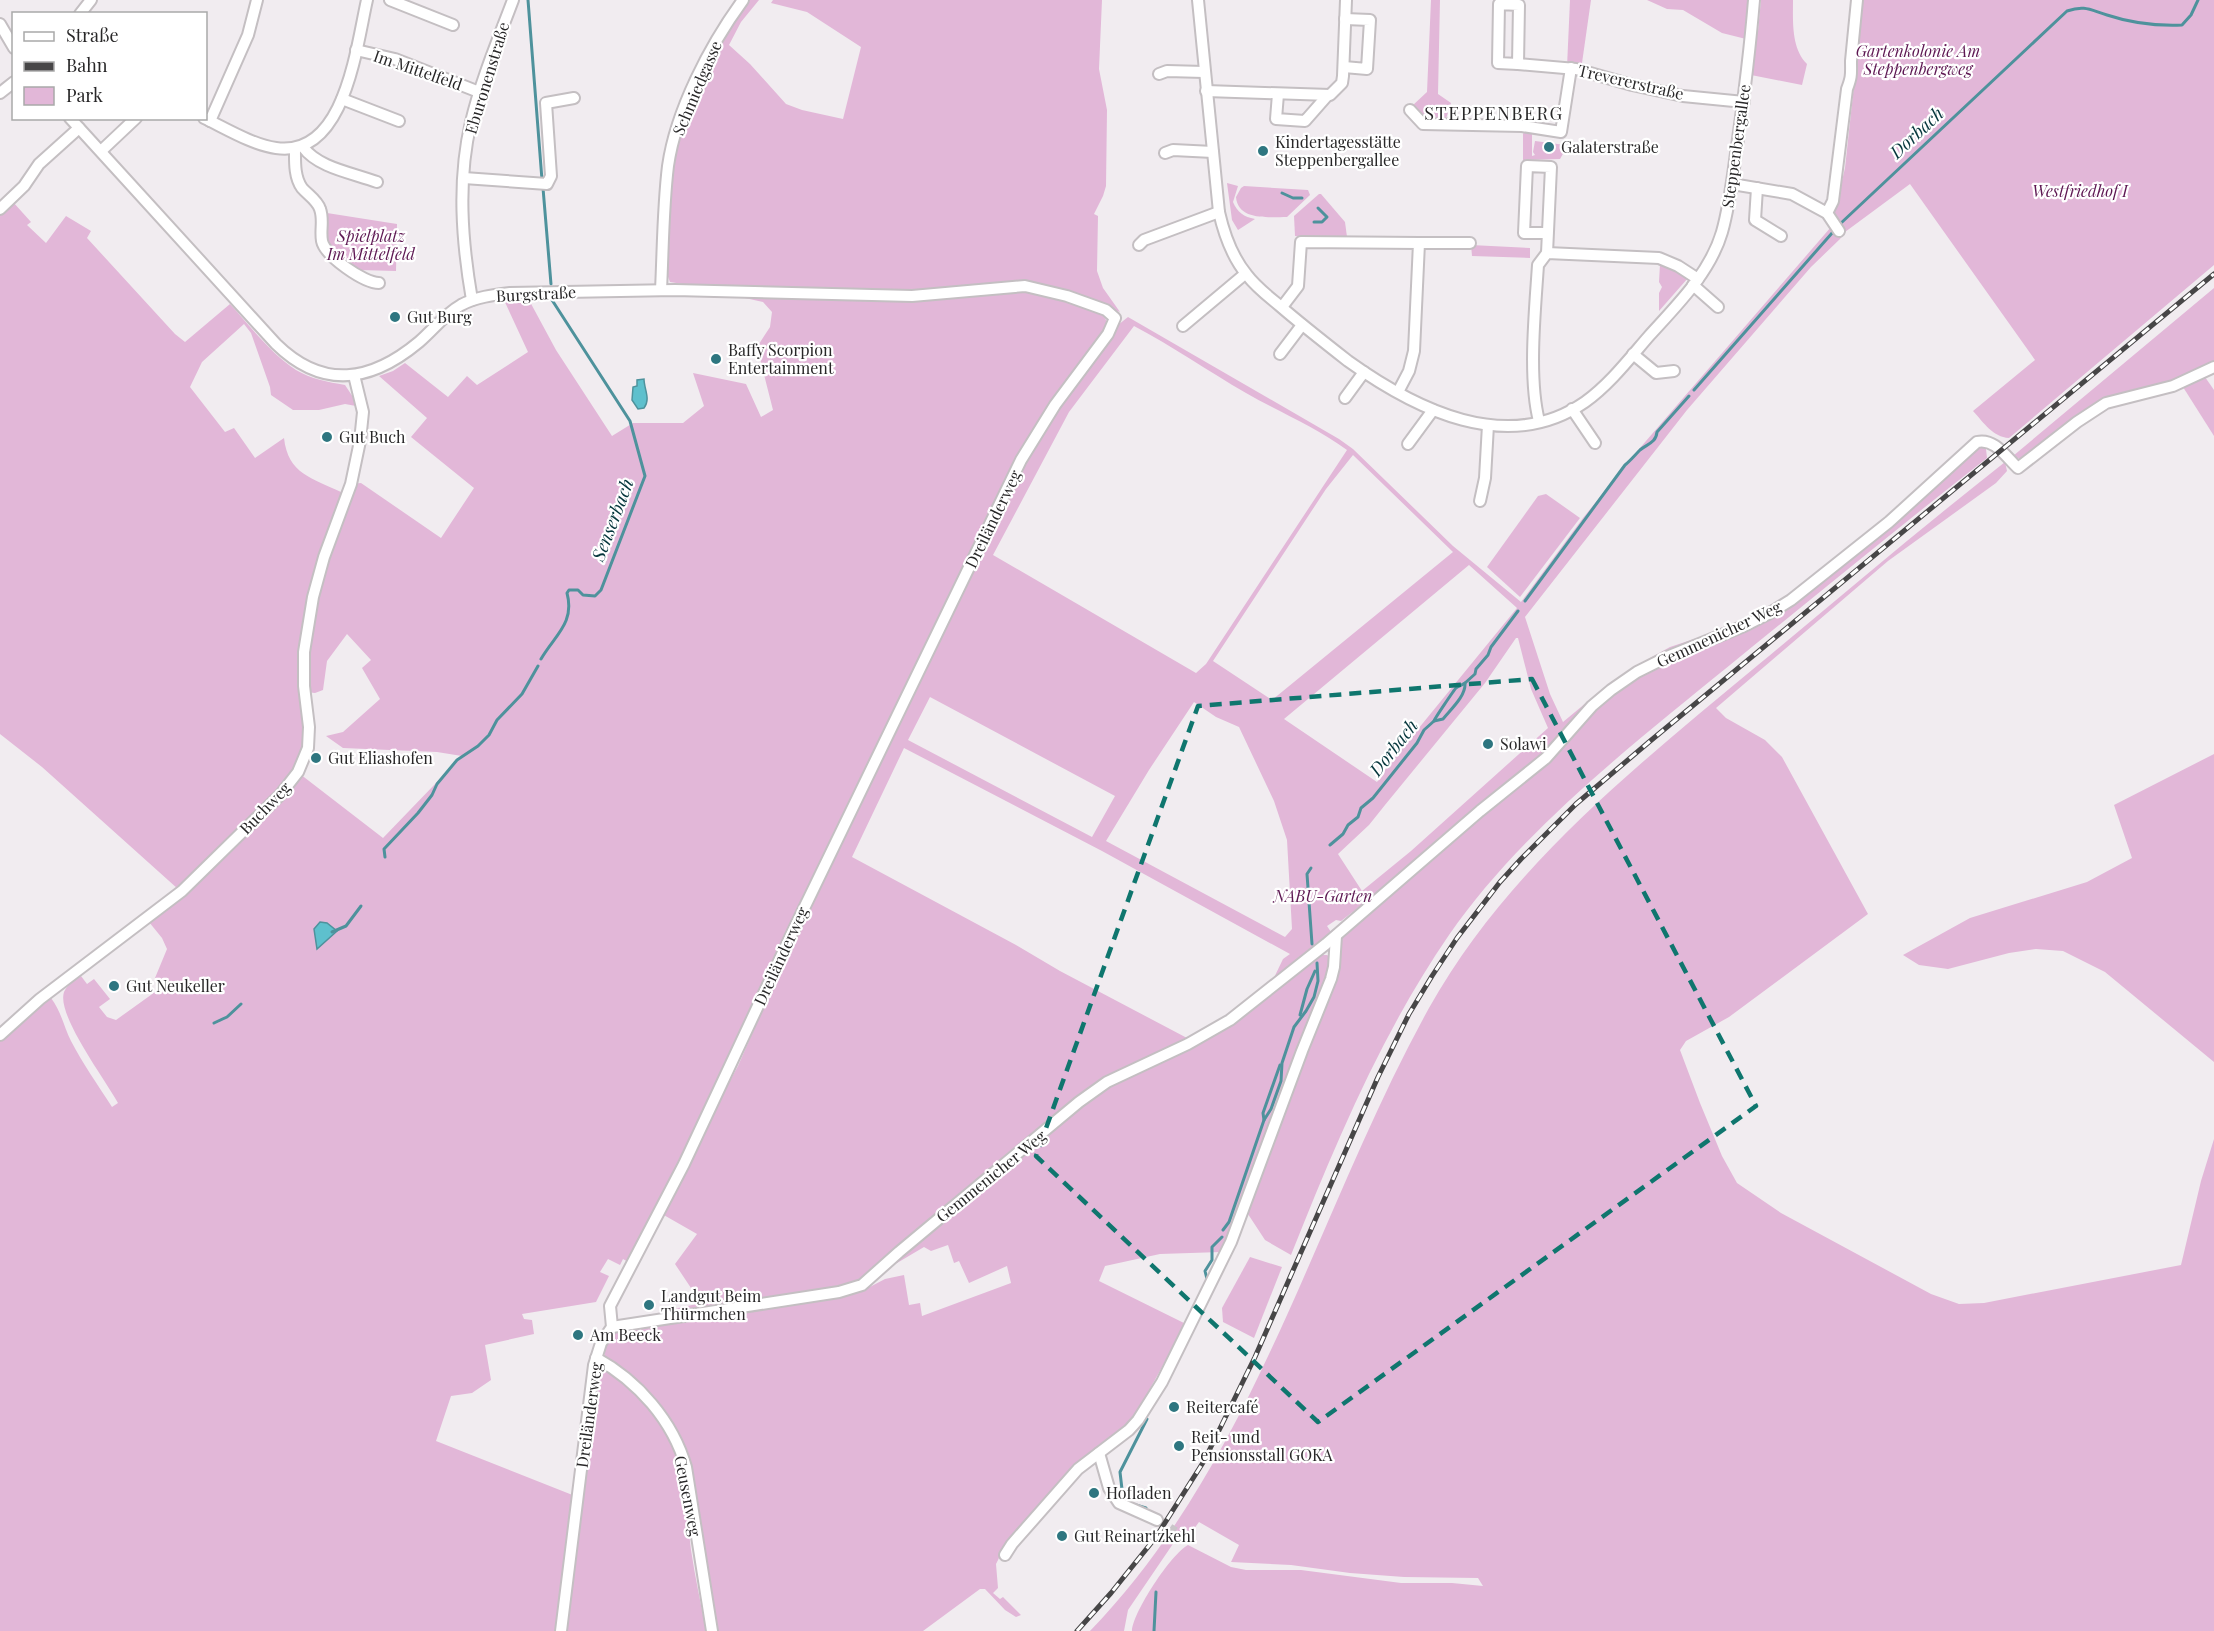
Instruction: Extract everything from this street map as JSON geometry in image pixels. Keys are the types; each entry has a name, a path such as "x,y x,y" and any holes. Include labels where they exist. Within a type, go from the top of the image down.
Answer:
{"street":[{"path":"82,12 91,0"},
{"path":"257,0 248,35 207,120 267,146 299,147 319,162 377,182"},
{"name":"Im Mittelfeld","path":"299,147 318,137 333,118 342,99 367,0"},
{"path":"390,0 453,24"},
{"name":"Eburonenstraße","path":"472,300 462,226 464,178 471,123 479,92 513,0"},
{"name":"Schmiedgasse","path":"661,290 665,193 674,140 684,110 707,58 720,33 743,0"},
{"name":"Steppenbergallee","path":"1198,0 1219,212 1227,241 1245,274 1302,326 1364,372 1398,393 1433,410 1471,423 1520,426 1572,409 1604,386 1696,282 1709,262 1722,232 1732,184 1744,102 1754,0"},
{"path":"1278,94 1276,119 1305,121 1342,83 1347,0"},
{"path":"1830,217 1847,89 1852,80 1851,61 1857,0"},
{"name":"Trevererstraße","path":"1518,64 1520,2 1499,4 1498,63 1571,68 1683,96 1744,102"},
{"path":"1344,68 1367,69 1370,20 1345,19"},
{"path":"0,24 12,45"},
{"name":"Im Mittelfeld","path":"356,50 395,59 479,92"},
{"path":"1410,110 1423,124 1522,126 1562,132 1571,68"},
{"path":"1159,74 1167,71 1204,72"},
{"path":"0,93 12,84"},
{"path":"1206,91 1327,96"},
{"path":"464,178 547,184 551,176 546,103 574,98"},
{"path":"342,99 399,121"},
{"name":"Burgstraße","path":"72,120 286,353 306,367 324,374 354,375 376,369 397,359 457,307 472,300 510,293 661,290 912,296 1025,286 1067,296 1106,310 1115,318"},
{"path":"101,151 134,120"},
{"path":"0,209 24,186 39,164 79,128"},
{"path":"299,147 297,179 321,212 322,241 326,250 363,280 379,283"},
{"path":"1165,153 1173,150 1213,153"},
{"path":"1539,421 1534,384 1537,274 1539,261 1547,253 1548,233 1551,167 1527,166 1524,232 1548,233"},
{"path":"1732,184 1792,194 1830,217 1839,231"},
{"path":"1757,188 1755,220 1781,236"},
{"path":"1138,245 1144,240 1219,212"},
{"path":"1282,307 1298,286 1301,242 1470,243"},
{"path":"1398,393 1409,371 1414,351 1419,243"},
{"path":"1547,253 1659,258 1678,266 1718,306"},
{"path":"1183,326 1245,274"},
{"name":"Dreiländerweg","path":"561,1631 596,1358 601,1343 612,1327 610,1306 684,1164 794,929 1021,460 1045,421 1108,334 1115,318"},
{"path":"1280,354 1302,326"},
{"path":"1633,354 1656,376 1674,371"},
{"name":"Gemmenicher Weg","path":"612,1327 839,1292 862,1285 1079,1102 1107,1082 1188,1044 1230,1020 1270,990 1480,811 1546,758 1592,706 1636,672 1744,626 1791,600 1889,522 1977,442 1985,440 1995,444 2018,468 2077,422 2106,403 2173,386 2214,367"},
{"path":"1345,398 1364,372"},
{"name":"Buchweg","path":"0,1035 40,999 182,891 280,795 298,772 308,748 309,727 303,652 313,597 324,557 351,484 360,441 363,412 354,375"},
{"path":"1572,409 1595,443"},
{"path":"1408,444 1433,410"},
{"path":"1480,501 1485,478 1488,425"},
{"path":"1005,1555 1078,1469 1129,1430 1148,1407 1162,1382 1224,1259 1331,979 1336,936"},
{"name":"Geusenweg","path":"596,1358 624,1377 652,1404 674,1436 682,1454 712,1631"},
{"path":"1099,1453 1109,1488 1119,1503 1157,1520"}],"highlighted area":[{"path":"1532,679 1756,1106 1318,1422 1036,1156 1198,706"}],"green space":[{"path":"750,0 759,0 741,22 729,45 750,64 786,104 843,119 861,47 807,12 771,3 773,0 1102,0 1099,69 1107,110 1106,186 1094,214 1098,216 1097,271 1103,288 1120,312 1079,295 1080,306 1102,315 1108,326 1053,405 789,928 630,1263 623,1259 620,1265 608,1259 600,1272 609,1276 596,1302 522,1314 524,1319 532,1320 534,1334 485,1345 491,1380 472,1393 451,1396 436,1441 575,1496 556,1631 0,1631 0,1041 45,999 51,998 76,1050 112,1107 118,1103 84,1048 68,1016 64,1003 64,992 69,985 81,976 87,984 94,979 110,999 99,1007 107,1017 116,1020 162,987 155,978 167,949 162,938 149,922 300,774 383,838 462,756 437,752 343,748 326,736 343,732 380,699 362,668 371,660 347,634 327,661 323,690 315,693 306,692 304,748 296,771 279,793 178,889 42,767 0,734 0,214 13,202 31,222 27,225 46,243 66,216 91,231 87,238 185,342 230,304 269,348 296,370 314,378 345,385 356,406 345,404 319,410 293,410 271,395 251,333 244,324 202,362 190,387 225,432 234,428 255,458 284,438 291,460 303,473 341,492 350,484 361,483 441,538 474,488 411,437 427,418 379,376 405,363 448,397 467,376 477,385 528,352 504,300 529,300 556,350 612,436 633,423 683,423 704,406 693,373 746,384 761,417 773,410 757,347 770,327 772,312 763,302 745,298 719,285 689,285 670,282 667,274 669,186 683,127 711,61"},
{"path":"1431,0 1440,0 1438,94 1451,103 1444,125 1423,124 1412,106 1427,92"},
{"path":"1570,0 1591,0 1581,70 1567,67"},
{"path":"1647,0 1754,0 1752,28 1758,31 1761,0 1793,0 1796,42 1807,64 1802,85 1746,74 1750,40 1722,33 1683,10 1667,9"},
{"path":"1862,0 2214,0 2214,265 2009,438 1993,432 1973,411 2035,360 1910,184 1845,232 1811,267 1687,410 1525,617 1550,694 1563,722 1611,682 1641,663 1670,647 1739,624 1767,611 1795,592 1881,524 1979,436 1986,449 1987,458 1617,758 1509,860 1477,897 1449,935 1402,1011 1342,1132 1291,1255 1265,1240 1246,1211 1337,971 1343,935 1413,877 1408,869 1341,921 1336,920 1327,926 1331,932 1271,984 1283,959 1290,954 1102,851 904,748 852,857 1187,1038 1104,1078 1078,1097 984,1180 866,1275 864,1290 885,1279 904,1275 909,1305 920,1303 922,1316 1011,1283 1007,1266 969,1283 959,1261 954,1263 948,1245 931,1251 924,1247 897,1263 895,1261 1108,1085 1208,1037 1261,1002 1318,955 1330,957 1331,965 1249,1186 1221,1252 1160,1254 1105,1266 1099,1281 1186,1324 1132,1421 1110,1442 1078,1465 999,1558 996,1564 998,1588 993,1593 1000,1599 1003,1597 1021,1615 1016,1617 1005,1610 985,1589 980,1589 923,1631 714,1631 699,1550 694,1490 683,1451 674,1432 650,1399 605,1357 605,1345 612,1335 630,1328 701,1317 700,1310 645,1318 701,1303 675,1264 697,1234 662,1214 703,1130 738,1066 797,931 1028,457 1058,408 1118,325 1128,317 1353,449 1453,546 1521,602 1583,518 1633,456 1831,227 1845,168","holes":["1134,326 1347,450 1206,664 1196,673 993,555 1069,412","1353,455 1453,552 1272,700 1213,661 1326,489","1469,565 1517,608 1377,782 1284,719","1518,638 1531,689 1548,728 1411,851 1362,891 1338,854 1369,825 1485,683","930,697 1115,796 1092,837 908,740","1194,702 1216,717 1239,727 1274,801 1287,840 1292,929 1285,937 1106,841"]},
{"name":"Galaterstraße","path":"1524,132 1532,133 1532,156 1535,155 1533,152 1535,141 1565,145 1560,159 1523,160"},
{"path":"1227,183 1238,186 1233,202 1237,209 1244,215 1255,219 1238,230 1232,220"},
{"path":"1244,186 1308,190 1310,195 1287,217 1263,217 1248,214 1238,205 1236,197"},
{"path":"1319,194 1345,222 1347,237 1295,236 1294,216"},
{"name":"Spielplatz Im Mittelfeld","path":"327,213 397,224 396,271 359,270 330,250 326,237"},
{"path":"1471,245 1530,248 1530,258 1472,256"},
{"path":"1660,264 1675,269 1688,278 1659,311 1659,293 1662,287 1659,282"},
{"path":"2214,288 2214,363 2175,380 2112,397 2022,460 2013,456"},
{"path":"2205,377 2214,390 2214,436 2183,387"},
{"path":"2005,462 2007,471 1996,483 1888,561 1716,708 1726,718 1765,740 1782,757 1868,914 1729,1017 1686,1041 1680,1050 1722,1156 1737,1183 1781,1213 1931,1294 1959,1304 1984,1303 2181,1265 2201,1181 2214,1139 2214,1631 1132,1631 1139,1611 1154,1584 1172,1560 1188,1545 1231,1567 1246,1570 1301,1570 1401,1583 1452,1583 1483,1586 1478,1578 1404,1577 1291,1565 1231,1562 1239,1545 1199,1522 1188,1537 1181,1532 1128,1610 1124,1631 1090,1631 1148,1563 1197,1490 1241,1412 1351,1168 1429,1008 1461,957 1496,909 1578,822 1667,741"},
{"path":"1546,494 1580,518 1520,597 1487,567 1538,496"},
{"path":"2214,754 2214,1062 2105,972 2063,951 2036,949 2009,953 1948,969 1919,965 1903,955 1970,918 2087,882 2132,858 2114,805"},
{"path":"1250,1257 1282,1267 1254,1338 1223,1322 1222,1308"},
{"path":"603,1365 627,1384 651,1408 662,1421 678,1449 684,1474 691,1550 706,1631 565,1631 597,1366"}],"water":[{"path":"644,379 647,401 644,408 638,409 632,400 633,387 637,386 637,380"},
{"path":"320,922 327,923 337,931 317,949 314,929"}],"waterway":[{"name":"Senserbach","path":"528,0 542,180"},
{"name":"Dorbach","path":"1694,390 1840,224 2067,11 2083,8 2135,22 2182,25 2191,15 2198,0"},
{"name":"Senserbach","path":"543,188 551,284"},
{"path":"1282,193 1293,198 1302,198"},
{"path":"1314,222 1322,222 1327,217 1318,208"},
{"name":"Senserbach","path":"541,659 566,621 569,590 578,590 583,595 595,596 601,590 645,476 630,421 552,300"},
{"name":"Dorbach","path":"1525,601 1625,465 1653,441 1657,432 1689,396"},
{"name":"Dorbach","path":"1330,845 1358,817 1361,808 1373,798 1417,743 1424,730 1434,721 1443,719 1457,702 1463,693 1465,683 1475,674 1491,647 1518,611"},
{"name":"Senserbach","path":"385,857 384,849 418,813 432,795 437,784 457,760 478,746 489,735 497,720 522,694 538,666"},
{"path":"1434,721 1456,688 1465,683"},
{"name":"Dorbach","path":"1311,868 1307,874 1312,944"},
{"name":"Senserbach","path":"332,932 346,926 361,906"},
{"name":"Dorbach","path":"1223,1230 1229,1222 1264,1120 1271,1109 1281,1081 1282,1063 1294,1027 1314,997 1318,981 1317,963"},
{"path":"1300,1015 1315,971"},
{"name":"Senserbach","path":"214,1023 227,1017 241,1004"},
{"path":"1264,1120 1263,1113 1280,1065"},
{"name":"Dorbach","path":"1207,1279 1205,1271 1212,1260 1212,1247 1222,1237"},
{"name":"Dorbach","path":"1127,1501 1123,1498 1120,1472 1147,1419"},
{"name":"Dorbach","path":"1136,1505 1146,1508"},
{"name":"Dorbach","path":"1154,1631 1156,1592"}],"tunnel":[{"path":"1157,1520 1175,1532"}],"railway":[{"path":"1077,1631 1156,1537 1204,1461 1255,1357 1378,1077 1409,1014 1457,938 1500,882 1576,804 2214,274"}],"place":[{"name":"Galaterstraße","path":"1549,147"},
{"name":"Kindertagesstätte Steppenbergallee","path":"1263,151"},
{"name":"Gut Burg","path":"395,317"},
{"name":"Baffy Scorpion Entertainment","path":"716,359"},
{"name":"Gut Buch","path":"327,437"},
{"name":"Solawi","path":"1488,744"},
{"name":"Gut Eliashofen","path":"316,758"},
{"name":"Gut Neukeller","path":"114,986"},
{"name":"Landgut Beim Thürmchen","path":"649,1305"},
{"name":"Am Beeck","path":"578,1335"},
{"name":"Reitercafé","path":"1174,1407"},
{"name":"Reit- und Pensionsstall GOKA","path":"1179,1446"},
{"name":"Hofladen","path":"1094,1493"},
{"name":"Gut Reinartzkehl","path":"1062,1536"}],"district":[{"name":"STEPPENBERG","path":"1494,114"}],"park label":[{"name":"Gartenkolonie Am Steppenbergweg","path":"1918,60"},
{"name":"Westfriedhof I","path":"2080,191"},
{"name":"NABU-Garten","path":"1323,896"}]}
